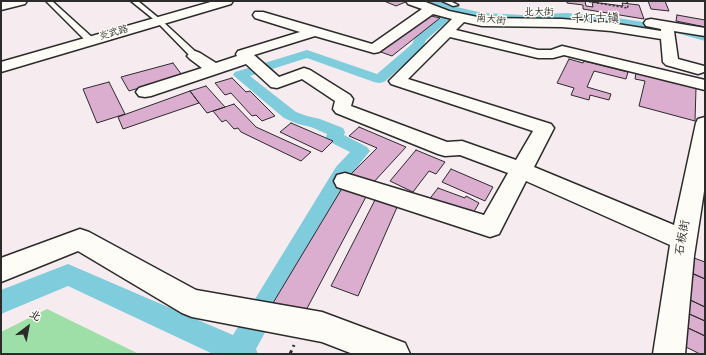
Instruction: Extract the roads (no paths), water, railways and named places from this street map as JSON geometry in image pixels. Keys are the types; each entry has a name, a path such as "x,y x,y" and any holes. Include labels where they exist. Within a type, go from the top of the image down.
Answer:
{"street":[{"path":"3,4 21,1"},
{"name":"炎武路","path":"1,67 227,1"},
{"name":"南大街","path":"412,1 431,9 482,22 508,24 562,23 668,30"},
{"path":"258,15 374,49 431,9"},
{"name":"北大街","path":"451,14 580,14 613,12 668,30 705,32"},
{"path":"345,181 490,227 544,128 397,81 451,14 538,54 553,54 562,50 705,85"},
{"path":"668,30 671,62 705,71"},
{"path":"313,32 243,54 277,83 304,73 344,99 342,109 445,149 462,148 521,170 684,240"},
{"path":"195,56 214,69"},
{"path":"145,92 248,58"},
{"name":"石板街","path":"669,354 684,240 705,123"},
{"path":"1,270 80,239 192,303 322,327 394,354"}],"lane":[{"path":"49,1 91,41"},
{"path":"134,1 195,56"}],"waterway":[{"path":"432,1 454,10"},
{"path":"239,352 343,172 361,151 334,137 337,132 314,122 304,121 290,115 240,75 307,54 379,79 418,46 420,39 454,10"},
{"path":"454,10 483,16 524,18 566,16 599,18 662,28"},
{"path":"671,29 705,37"},
{"path":"1,302 68,275 239,352"},
{"path":"239,352 244,354"}],"district":[{"name":"千灯古镇","path":"595,20"}]}
